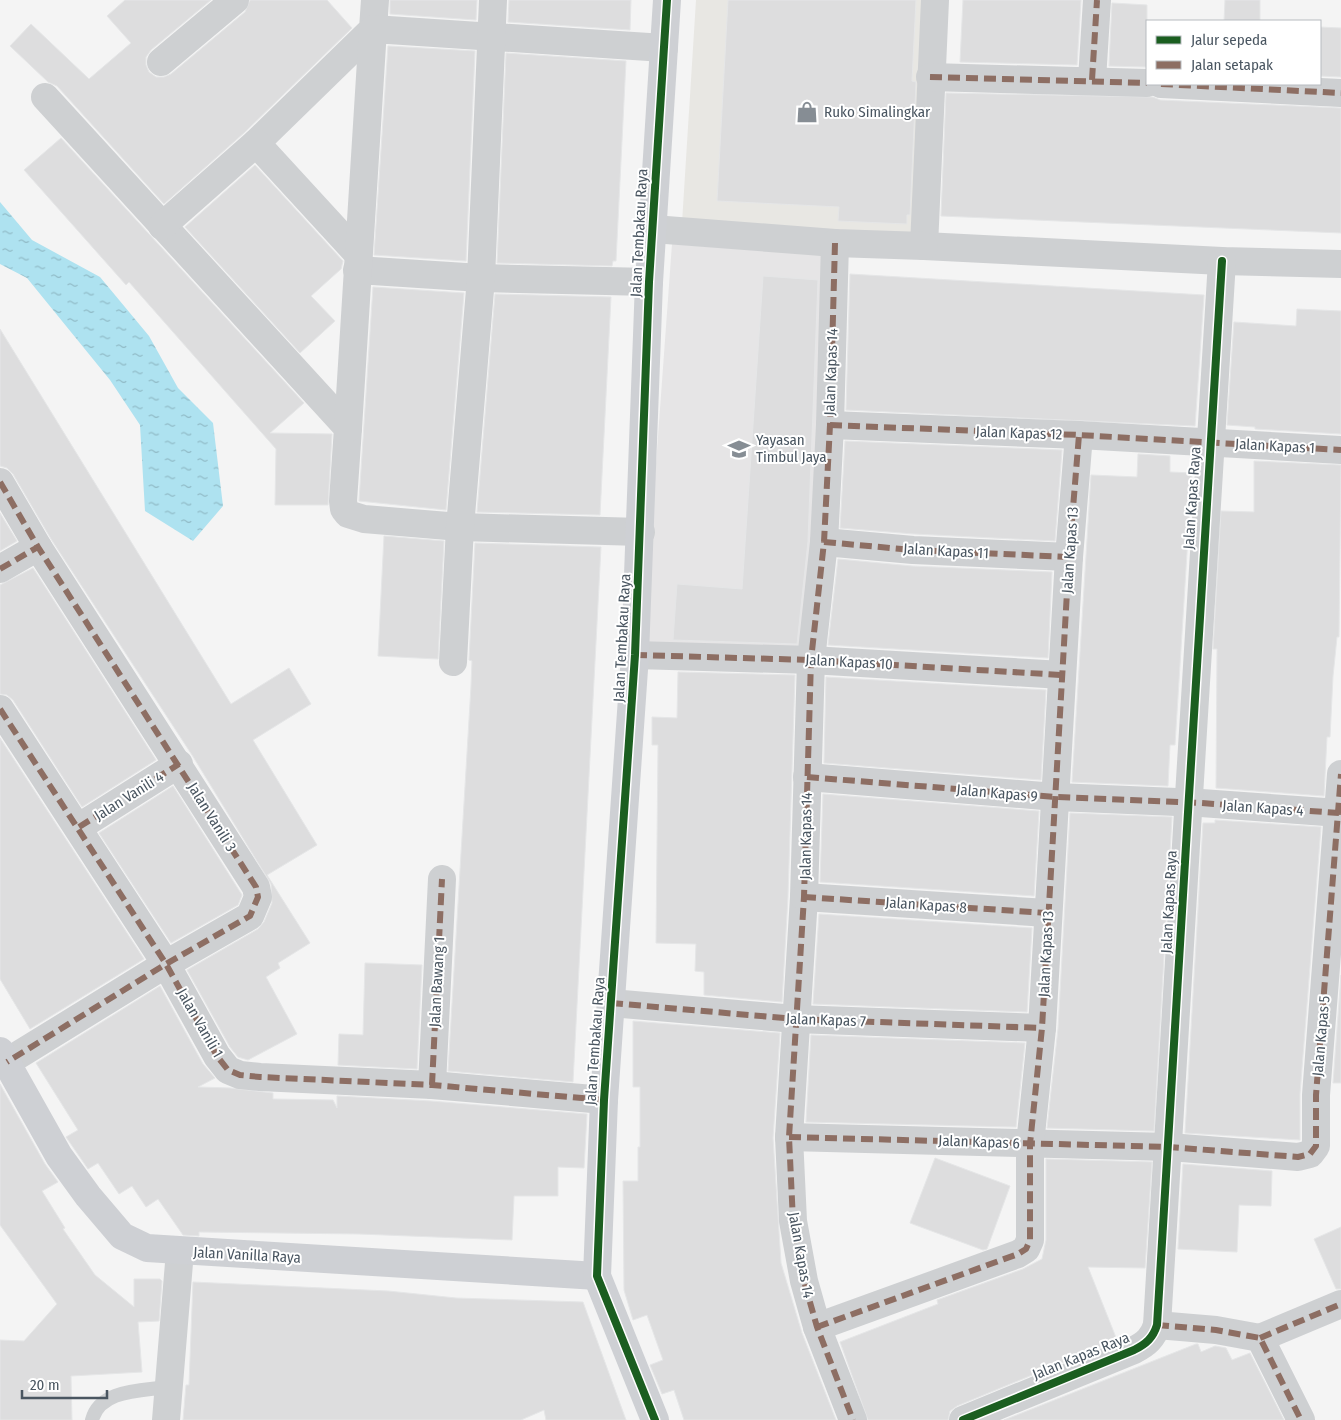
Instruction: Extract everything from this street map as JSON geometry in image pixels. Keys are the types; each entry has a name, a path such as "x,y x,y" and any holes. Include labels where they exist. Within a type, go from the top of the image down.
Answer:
{"street":[{"path":"161,62 236,0"},
{"path":"375,0 344,509 348,514 364,519 460,526 642,532"},
{"path":"453,662 460,526 481,278 493,0"},
{"name":"Jalan Tembakau Raya","path":"597,1276 604,1100 642,532 650,282 667,0"},
{"path":"924,246 934,0"},
{"path":"1092,80 1097,0"},
{"path":"162,226 256,142 374,29 664,48"},
{"path":"930,77 1146,83"},
{"path":"1179,85 1341,94"},
{"path":"45,97 348,428"},
{"path":"256,142 358,262 481,278 650,282"},
{"path":"653,228 835,243 1222,261 1341,264"},
{"name":"Jalan Kapas 14","path":"835,243 830,425 824,542 811,660 804,897 789,1137 793,1221 804,1282 816,1327 853,1420"},
{"name":"Jalan Kapas Raya","path":"964,1420 1134,1350 1145,1344 1154,1334 1157,1325 1169,1147 1187,803 1209,442 1222,261"},
{"name":"Jalan Kapas 12","path":"830,425 1209,442"},
{"name":"Jalan Kapas 13","path":"816,1327 1018,1254 1026,1249 1030,1240 1030,1144 1042,1028 1069,557 1079,435"},
{"name":"Jalan Kapas 1","path":"1209,442 1341,450"},
{"name":"Jalan Vanili 3","path":"0,482 38,547 179,764 256,887 258,898 250,916 4,1056"},
{"name":"Jalan Kapas 11","path":"824,542 913,550 1069,557"},
{"path":"0,569 38,547"},
{"name":"Jalan Kapas 10","path":"635,654 811,660 1062,675"},
{"name":"Jalan Vanili 1","path":"0,709 79,827 166,964 217,1056 228,1070 240,1076 432,1085 604,1100"},
{"name":"Jalan Vanili 4","path":"79,827 179,764"},
{"name":"Jalan Kapas 5","path":"1169,1147 1298,1157 1310,1154 1316,1146 1316,1095 1340,813 1341,774"},
{"name":"Jalan Kapas 9","path":"807,777 1056,798 1187,803"},
{"name":"Jalan Kapas 4","path":"1187,803 1340,813"},
{"name":"Jalan Bawang 1","path":"432,1085 442,879"},
{"name":"Jalan Kapas 8","path":"804,897 1048,913"},
{"name":"Jalan Kapas 7","path":"611,1004 795,1019 1042,1028"},
{"name":"Jalan Vanilla Raya","path":"4,1056 59,1156 88,1196 122,1236 147,1248 597,1276"},
{"name":"Jalan Kapas 6","path":"789,1137 1169,1147"},
{"path":"166,1420 167,1388 180,1251"},
{"path":"597,1276 654,1420"},
{"path":"1157,1325 1216,1330 1260,1338 1341,1304"},
{"path":"1260,1338 1301,1420"}],"lane":[{"path":"92,1420 94,1414 111,1397 167,1388"}],"shaded area":[{"name":"Ruko Simalingkar","path":"696,0 930,0 920,242 682,223"},
{"name":"Yayasan Timbul Jaya","path":"672,244 834,256 805,655 643,643"}],"water":[{"path":"0,202 32,240 100,277 149,336 178,388 213,423 223,506 193,541 145,511 140,425 110,380 27,278 0,264"}],"building":[{"path":"125,0 211,0 151,50 146,57 146,65 149,72 156,77 164,77 171,74 245,12 250,0 327,0 352,28 245,132 164,204 57,86 48,82 10,46 31,24 89,79 131,43 107,16"},
{"path":"390,0 477,0 476,20 390,14"},
{"path":"509,0 631,0 630,30 508,22"},
{"name":"Ruko Simalingkar","path":"728,0 916,0 912,81 916,82 910,215 907,215 907,224 838,221 839,207 717,201"},
{"path":"963,0 1081,0 1077,65 960,62"},
{"path":"1225,0 1260,0 1260,20 1224,20"},
{"path":"1112,3 1147,5 1146,67 1109,66"},
{"path":"1321,27 1341,28 1341,77 1321,76"},
{"path":"388,46 475,51 466,261 374,255"},
{"path":"506,53 626,61 616,261 613,261 612,266 497,263"},
{"path":"946,93 1153,97 1160,100 1341,108 1341,233 941,216"},
{"path":"61,138 304,403 270,433 332,434 328,505 275,505 276,449 129,282 126,285 24,170"},
{"path":"255,165 343,261 341,269 311,296 335,321 300,353 185,227"},
{"path":"850,274 1204,295 1195,426 846,410"},
{"path":"763,276 818,280 808,541 797,644 673,640 677,584 742,589"},
{"path":"373,287 464,293 446,510 359,501"},
{"path":"495,294 611,297 600,515 477,512"},
{"path":"1297,309 1341,311 1341,434 1255,429 1255,427 1227,425 1234,322 1296,326"},
{"path":"0,329 231,704 289,668 311,704 253,740 317,845 267,875 310,943 278,963 280,968 266,977 297,1034 248,1060 238,1057 230,1047 187,970 258,929 264,922 272,903 271,884 192,755 51,539 13,474 7,468 0,466"},
{"path":"845,441 1062,450 1055,541 914,534 840,528"},
{"path":"1138,454 1170,456 1170,472 1192,473 1175,745 1170,745 1168,786 1072,782 1091,475 1137,477"},
{"path":"1254,461 1341,465 1339,637 1337,637 1333,676 1330,737 1327,737 1324,796 1216,788 1217,649 1213,649 1221,511 1254,512"},
{"path":"0,513 17,541 0,551"},
{"path":"384,536 444,541 438,659 378,656"},
{"path":"475,543 601,547 573,1082 448,1071 471,686 472,661 469,660"},
{"path":"838,559 912,566 1052,572 1048,658 828,645"},
{"path":"33,568 156,760 82,807 13,700 7,695 0,694 0,585"},
{"path":"678,672 795,675 788,896 782,1002 704,995 704,972 695,971 696,944 656,943 658,745 652,745 652,717 677,718"},
{"path":"826,677 1046,690 1041,780 824,763"},
{"path":"0,738 144,959 30,1029 0,979"},
{"path":"173,786 242,895 238,905 171,943 99,833"},
{"path":"823,794 1039,811 1034,896 820,882"},
{"path":"1070,813 1172,817 1154,1131 1047,1128 1058,1029"},
{"path":"1215,820 1321,827 1300,1094 1300,1140 1185,1133 1203,823 1215,823"},
{"path":"819,914 1032,928 1027,1012 813,1004"},
{"path":"365,963 422,965 417,1069 338,1065 339,1034 363,1035"},
{"path":"1341,975 1341,1083 1333,1083"},
{"path":"160,986 203,1064 215,1078 198,1087 230,1088 273,1093 273,1099 333,1100 337,1108 337,1096 431,1101 587,1114 584,1168 558,1167 558,1196 514,1196 512,1240 359,1234 199,1232 199,1236 183,1235 158,1199 146,1207 132,1186 119,1194 98,1163 88,1169 66,1137 78,1130 36,1063"},
{"path":"633,1021 780,1033 773,1138 781,1263 802,1333 836,1420 684,1420 674,1390 662,1394 650,1365 663,1360 647,1315 633,1320 624,1290 623,1181 638,1181 638,1147 640,1147 640,1087 633,1087"},
{"path":"811,1035 1025,1043 1016,1127 806,1122"},
{"path":"0,1084 45,1164 58,1182 42,1191 65,1228 63,1229 95,1275 134,1307 134,1279 160,1279 162,1281 159,1321 138,1322 142,1372 71,1376 72,1420 0,1420 0,1340 24,1341 57,1304 0,1225"},
{"path":"935,1158 1010,1186 987,1249 983,1250 910,1223"},
{"path":"1046,1159 1152,1162 1145,1268 1088,1267 1117,1340 957,1406 950,1411 948,1420 868,1420 840,1342 938,1304 937,1300 1023,1269 1042,1259 1046,1240"},
{"path":"1183,1164 1272,1171 1271,1206 1239,1205 1237,1252 1178,1249"},
{"path":"1341,1227 1341,1289 1336,1289 1314,1239"},
{"path":"193,1282 388,1291 456,1298 583,1302 626,1420 546,1420 544,1410 521,1420 183,1420 186,1385 189,1385"},
{"path":"1198,1344 1201,1352 1215,1346 1226,1348 1232,1360 1250,1353 1284,1420 1004,1420"}],"marked path":[{"path":"1092,80 1097,0"},
{"path":"930,77 1146,83"},
{"path":"1181,85 1341,93"},
{"path":"835,243 830,425 824,542 811,660 804,897 789,1137 793,1221 804,1281 817,1327 853,1420"},
{"path":"830,425 1079,435 1341,450"},
{"path":"817,1327 1018,1254 1026,1249 1030,1240 1030,1144 1042,1028 1069,557 1079,435"},
{"path":"0,482 38,547 256,887 258,897 250,916 166,964 7,1062"},
{"path":"824,542 913,550 1069,557"},
{"path":"0,569 38,547"},
{"path":"635,655 811,660 1062,675"},
{"path":"0,709 166,964 217,1056 228,1070 240,1075 260,1077 432,1085 604,1100"},
{"path":"79,827 179,764"},
{"path":"789,1137 1169,1147 1298,1157 1310,1154 1316,1146 1316,1095 1341,774"},
{"path":"807,777 1056,797 1201,803 1339,813"},
{"path":"432,1085 442,879"},
{"path":"804,897 1047,913"},
{"path":"611,1003 795,1019 1042,1028"},
{"path":"1260,1338 1341,1304"},
{"path":"1157,1325 1216,1330 1260,1338 1301,1420"}],"cycle path":[{"path":"655,1420 597,1276 604,1100 635,655 649,282 667,0"},
{"path":"963,1420 1134,1350 1148,1340 1157,1325 1222,261"}],"place":[{"name":"Ruko Simalingkar","path":"807,112"},
{"name":"Yayasan Timbul Jaya","path":"739,449"}]}
